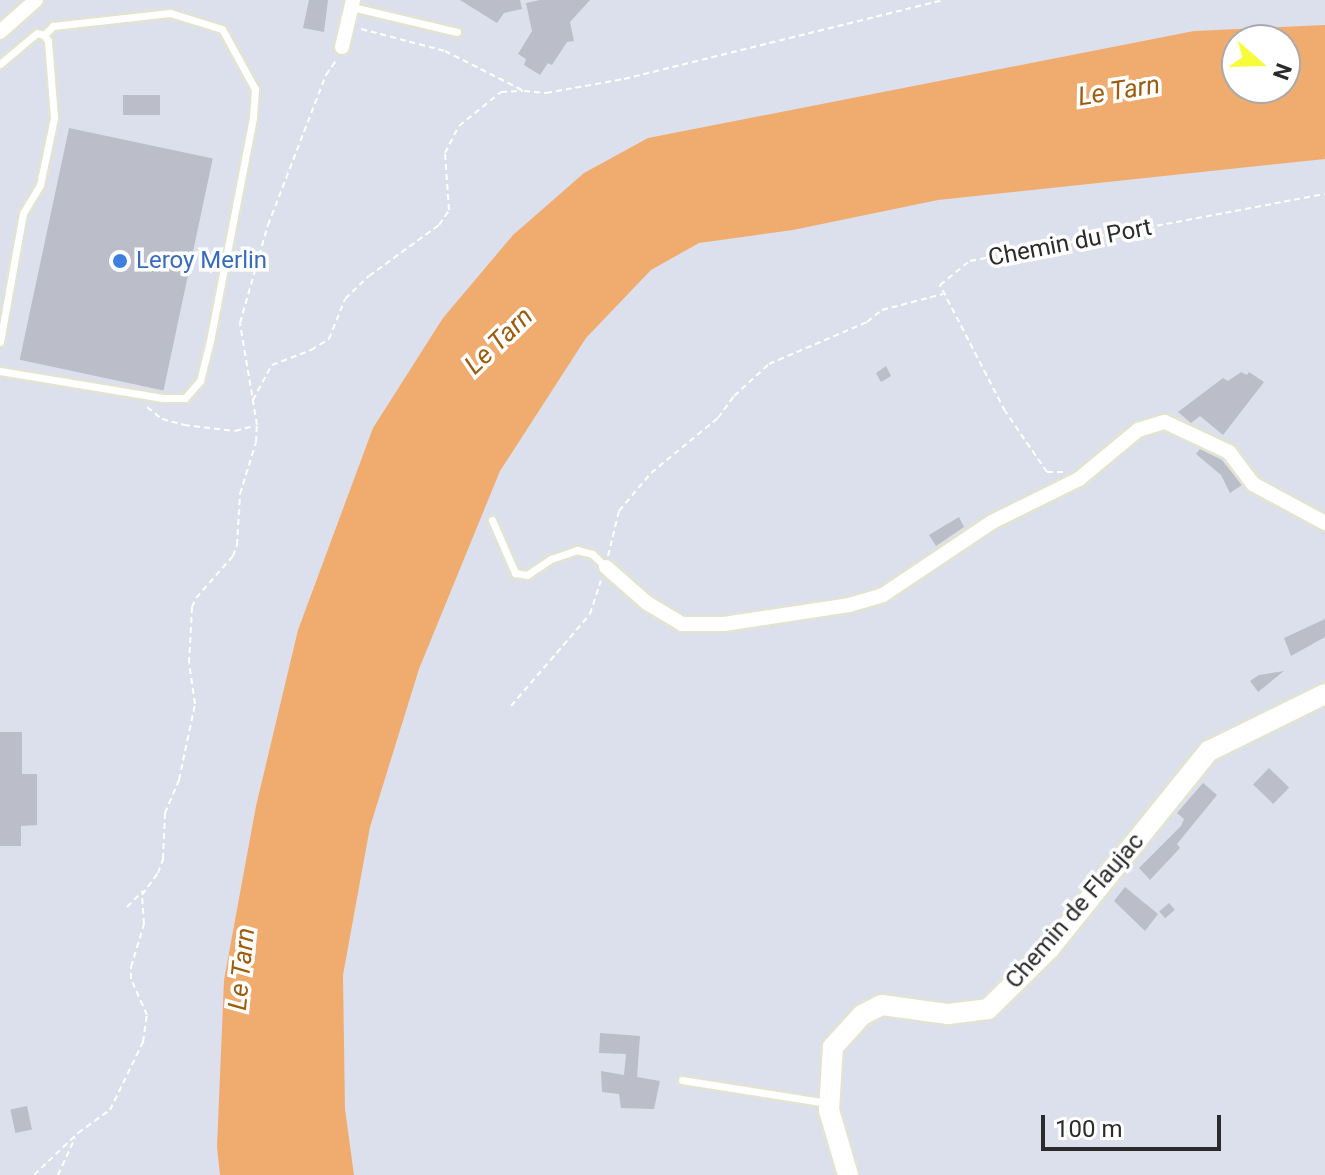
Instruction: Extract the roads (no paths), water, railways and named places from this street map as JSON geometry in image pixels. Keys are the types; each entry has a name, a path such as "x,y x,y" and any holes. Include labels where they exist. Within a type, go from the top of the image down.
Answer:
{"street":[{"path":"0,32 36,0"},
{"path":"342,47 352,3"},
{"path":"606,567 647,603 682,624 724,624 849,605 883,595 992,522 1079,479 1138,430 1165,422 1229,452 1253,484 1325,523"},
{"name":"Chemin de Flaujac","path":"848,1175 829,1103 833,1047 862,1015 882,1005 948,1014 988,1009 1049,949 1209,751 1325,694"}],"lane":[{"path":"352,3 457,32"},
{"path":"0,371 136,394 185,398 200,381 255,89 222,29 170,13 53,26 44,35"},
{"path":"0,64 37,33 44,35 48,41 54,118 40,185 23,213 0,342"},
{"path":"492,520 515,573 527,575 551,559 577,550 592,554 606,567"},
{"path":"682,1080 829,1103"}],"water":[{"name":"Le Tarn","path":"1325,25 1325,159 938,200 793,230 699,243 651,270 586,338 500,471 419,669 370,827 343,975 345,1109 354,1175 220,1175 217,1147 224,980 256,806 298,630 373,428 443,318 513,235 584,173 648,138 1194,31 1221,30 1221,104 1301,104 1301,26"}],"place":[{"name":"Leroy Merlin","path":"120,261"}]}
